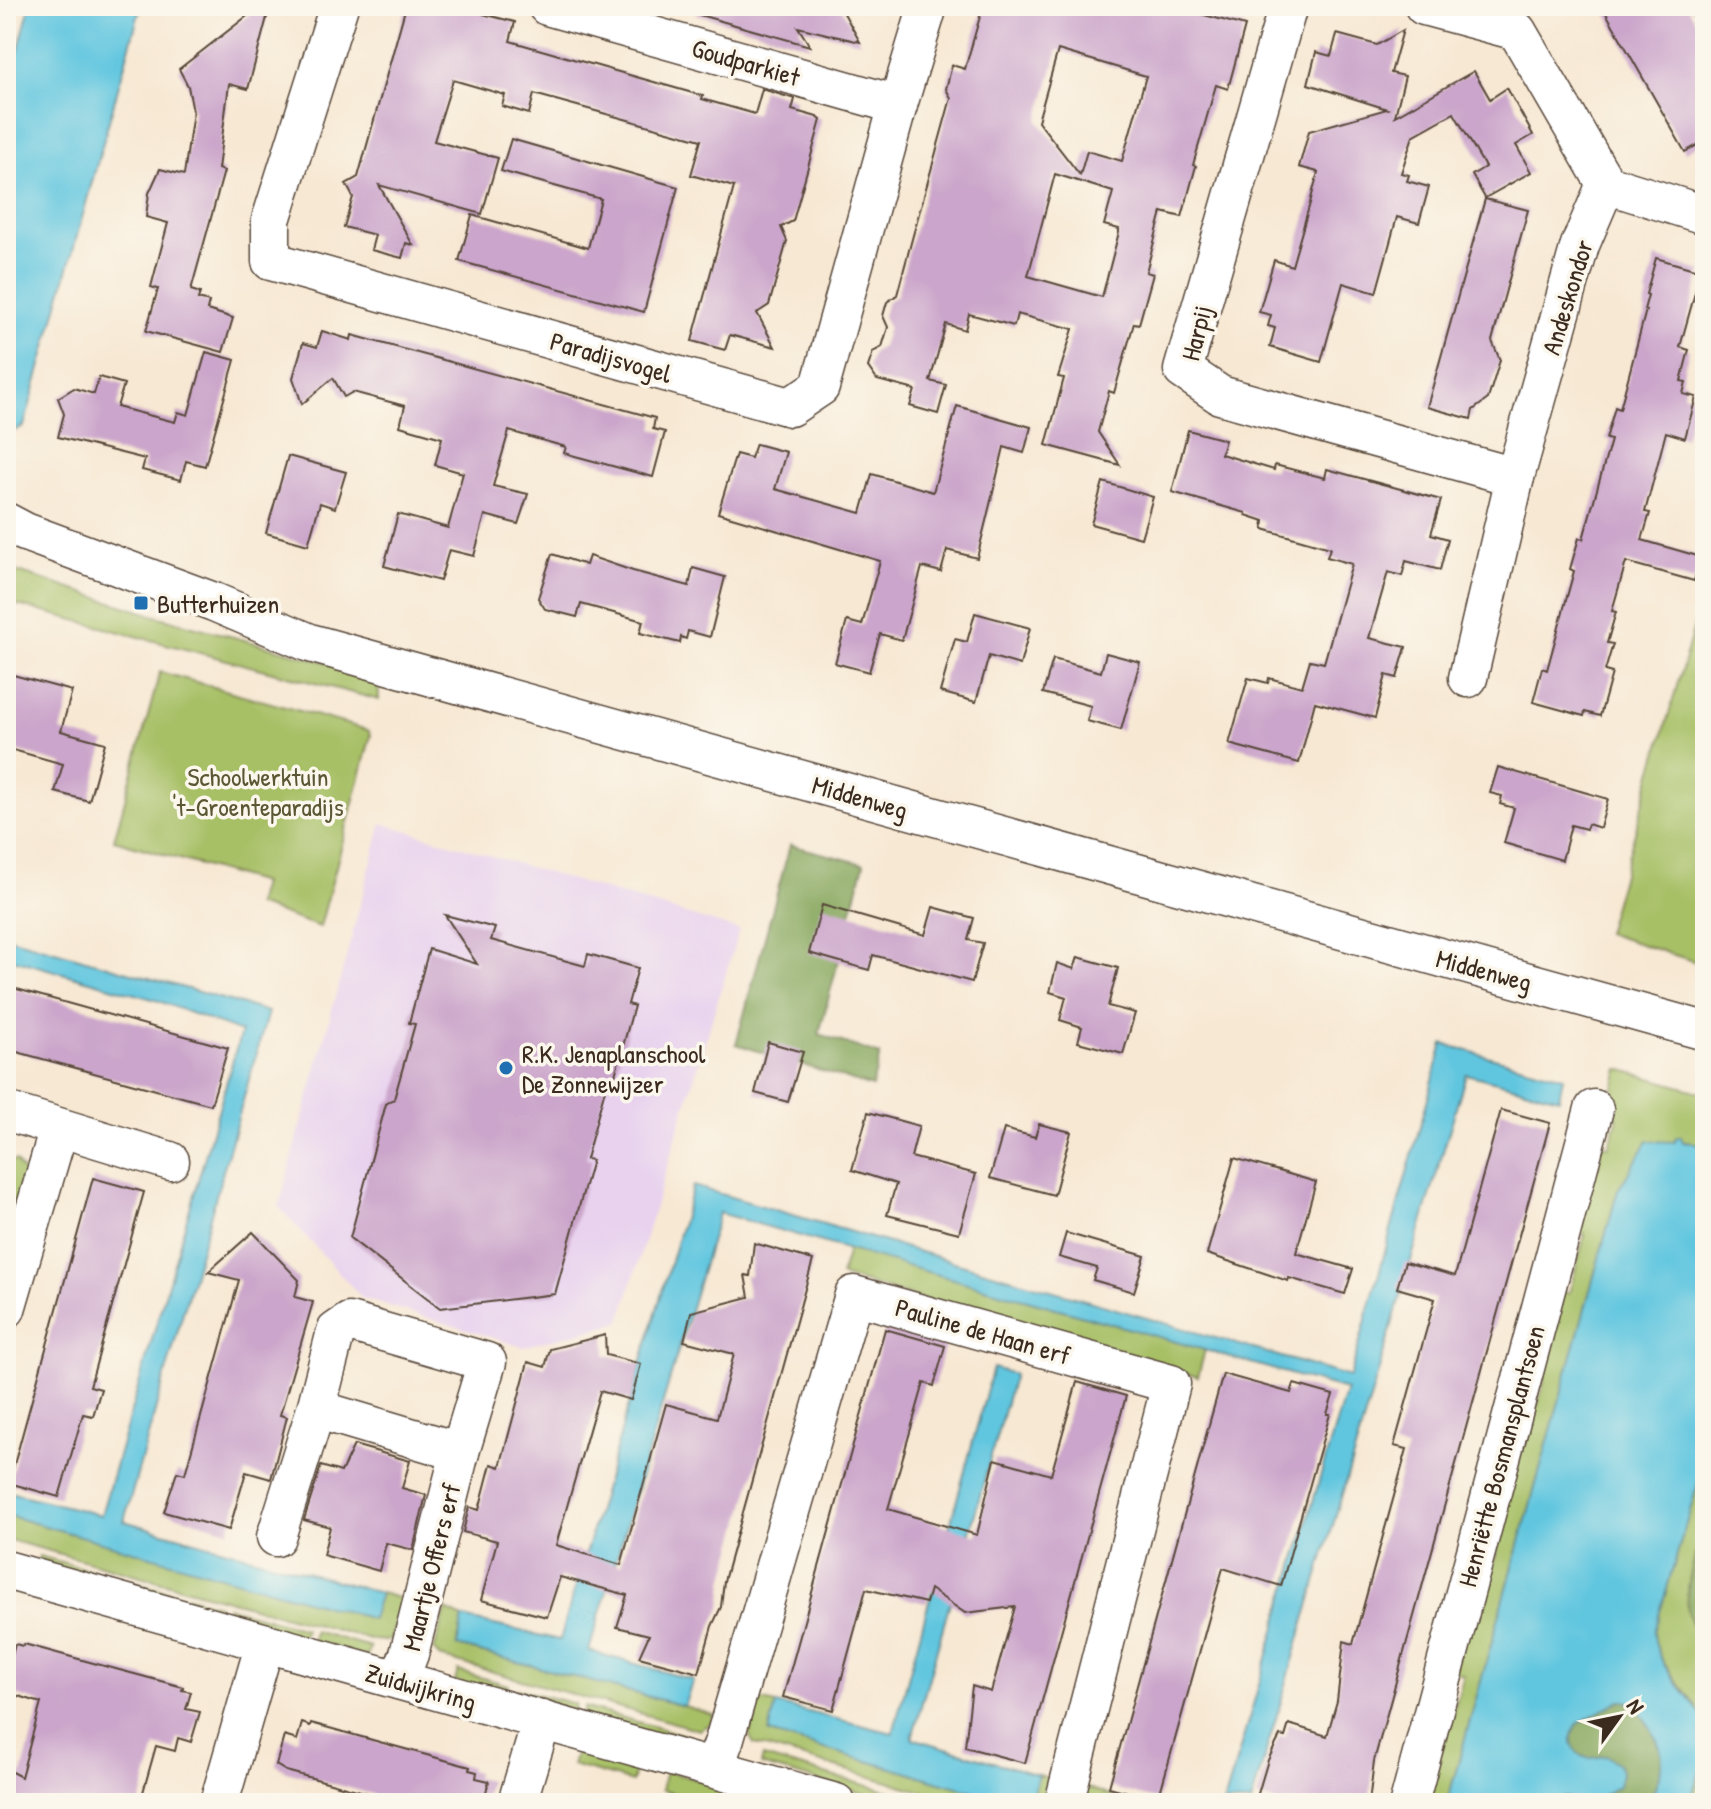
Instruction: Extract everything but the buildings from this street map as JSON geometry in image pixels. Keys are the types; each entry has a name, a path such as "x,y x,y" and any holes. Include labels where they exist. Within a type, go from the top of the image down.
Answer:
{"street":[{"name":"Paradijsvogel","path":"339,6 271,220 271,261 790,407 820,387 928,6"},
{"name":"Goudparkiet","path":"547,6 898,105"},
{"name":"Harpij","path":"1288,6 1183,370 1220,395 1515,477"},
{"path":"1424,6 1520,18 1606,184 1705,215"},
{"name":"Andeskondor","path":"1468,678 1515,477 1580,245 1606,184"},
{"name":"Middenweg","path":"12,527 214,602 310,643 1705,1031"},
{"name":"Henriëtte Bosmansplantsoen","path":"1409,1803 1594,1109"},
{"path":"6,1111 170,1161"},
{"path":"6,1309 59,1128"},
{"name":"Pauline de Haan erf","path":"714,1768 854,1295 1171,1384 1064,1803"},
{"name":"Maartje Offers erf","path":"276,1537 316,1409 336,1331 349,1322 487,1362 460,1452 409,1654 399,1680"},
{"name":"Maartje Offers erf","path":"316,1409 460,1452"},
{"name":"Zuidwijkring","path":"6,1570 836,1803"},
{"path":"219,1803 265,1643"},
{"path":"517,1803 542,1720"}],"shaded area":[{"name":"R.K. Jenaplanschool De Zonnewijzer","path":"382,823 739,930 620,1322 523,1347 362,1298 279,1207"}],"green space":[{"path":"6,568 152,615 378,676 379,700 6,602"},
{"path":"1705,588 1705,965 1606,933"},
{"name":"Schoolwerktuin 't-Groenteparadijs","path":"160,672 368,730 371,735 320,927 256,905 262,883 114,840"},
{"path":"790,845 864,864 819,1034 880,1055 872,1087 736,1044"},
{"path":"1619,1069 1703,1093 1705,1144 1683,1142 1680,1136 1618,1190 1447,1803 1417,1803 1447,1734 1464,1675 1453,1672 1477,1584 1488,1586 1503,1528 1494,1525 1518,1438 1528,1440 1545,1379 1535,1376 1559,1290 1569,1293 1585,1234 1575,1231 1599,1144 1609,1146 1618,1117 1607,1113"},
{"path":"6,1161 16,1161 26,1176 6,1243"},
{"path":"848,1249 1205,1350 1198,1377 841,1276"},
{"path":"1705,1460 1705,1536 1695,1555 1690,1622 1705,1638 1705,1725 1693,1701 1661,1658 1654,1632"},
{"path":"6,1515 371,1618 380,1593 402,1599 391,1638 386,1641 373,1640 6,1539"},
{"path":"1705,1536 1705,1638 1692,1623 1687,1604 1692,1566"},
{"path":"39,1556 218,1605 215,1615 36,1566"},
{"path":"227,1607 305,1629 302,1640 224,1618"},
{"path":"446,1610 463,1618 457,1646 684,1706 713,1715 711,1723 699,1730 440,1657 434,1650"},
{"path":"314,1631 370,1647 367,1657 312,1641"},
{"path":"458,1671 508,1685 505,1696 455,1681"},
{"path":"517,1689 575,1704 572,1714 515,1698"},
{"path":"759,1700 776,1704 769,1733 1014,1803 964,1803 754,1744 749,1735"},
{"path":"1620,1700 1637,1708 1658,1742 1662,1759 1658,1778 1649,1803 1587,1803 1618,1786 1621,1773 1619,1764 1607,1756 1587,1758 1577,1753 1572,1744 1574,1730 1576,1725"},
{"path":"584,1707 684,1735 682,1744 582,1716"},
{"path":"577,1747 637,1764 632,1782 572,1765"},
{"path":"763,1757 931,1803 898,1803 761,1765"},
{"path":"1705,1757 1705,1803 1689,1803 1704,1760"},
{"path":"666,1771 723,1787 718,1803 661,1790"},
{"path":"1038,1775 1055,1780 1049,1803 1030,1803"},
{"path":"1086,1787 1124,1801 1082,1803"}],"water":[{"path":"30,6 141,6 24,426 6,435 6,97"},
{"path":"6,937 268,1012 124,1521 380,1593 372,1619 6,1515 6,1491 101,1515 241,1032 156,1000 6,957"},
{"path":"1443,1044 1563,1077 1559,1098 1466,1074 1251,1803 1224,1803 1346,1390 719,1213 589,1651 693,1680 684,1706 457,1646 463,1618 560,1640 693,1186 1350,1377"},
{"path":"1681,1136 1683,1142 1705,1144 1705,1460 1654,1632 1662,1661 1705,1724 1705,1754 1696,1784 1689,1803 1649,1803 1661,1768 1661,1751 1637,1708 1620,1700 1576,1725 1572,1735 1574,1749 1581,1756 1607,1756 1619,1764 1621,1773 1618,1786 1602,1796 1586,1801 1563,1797 1556,1803 1447,1803 1618,1190 1648,1141 1675,1142 1675,1138"},
{"path":"993,1368 1014,1374 912,1738 1038,1775 1030,1803 1014,1803 769,1733 776,1704 893,1733"}],"place":[{"name":"Butterhuizen","path":"141,603"},
{"name":"R.K. Jenaplanschool De Zonnewijzer","path":"506,1068"}]}
